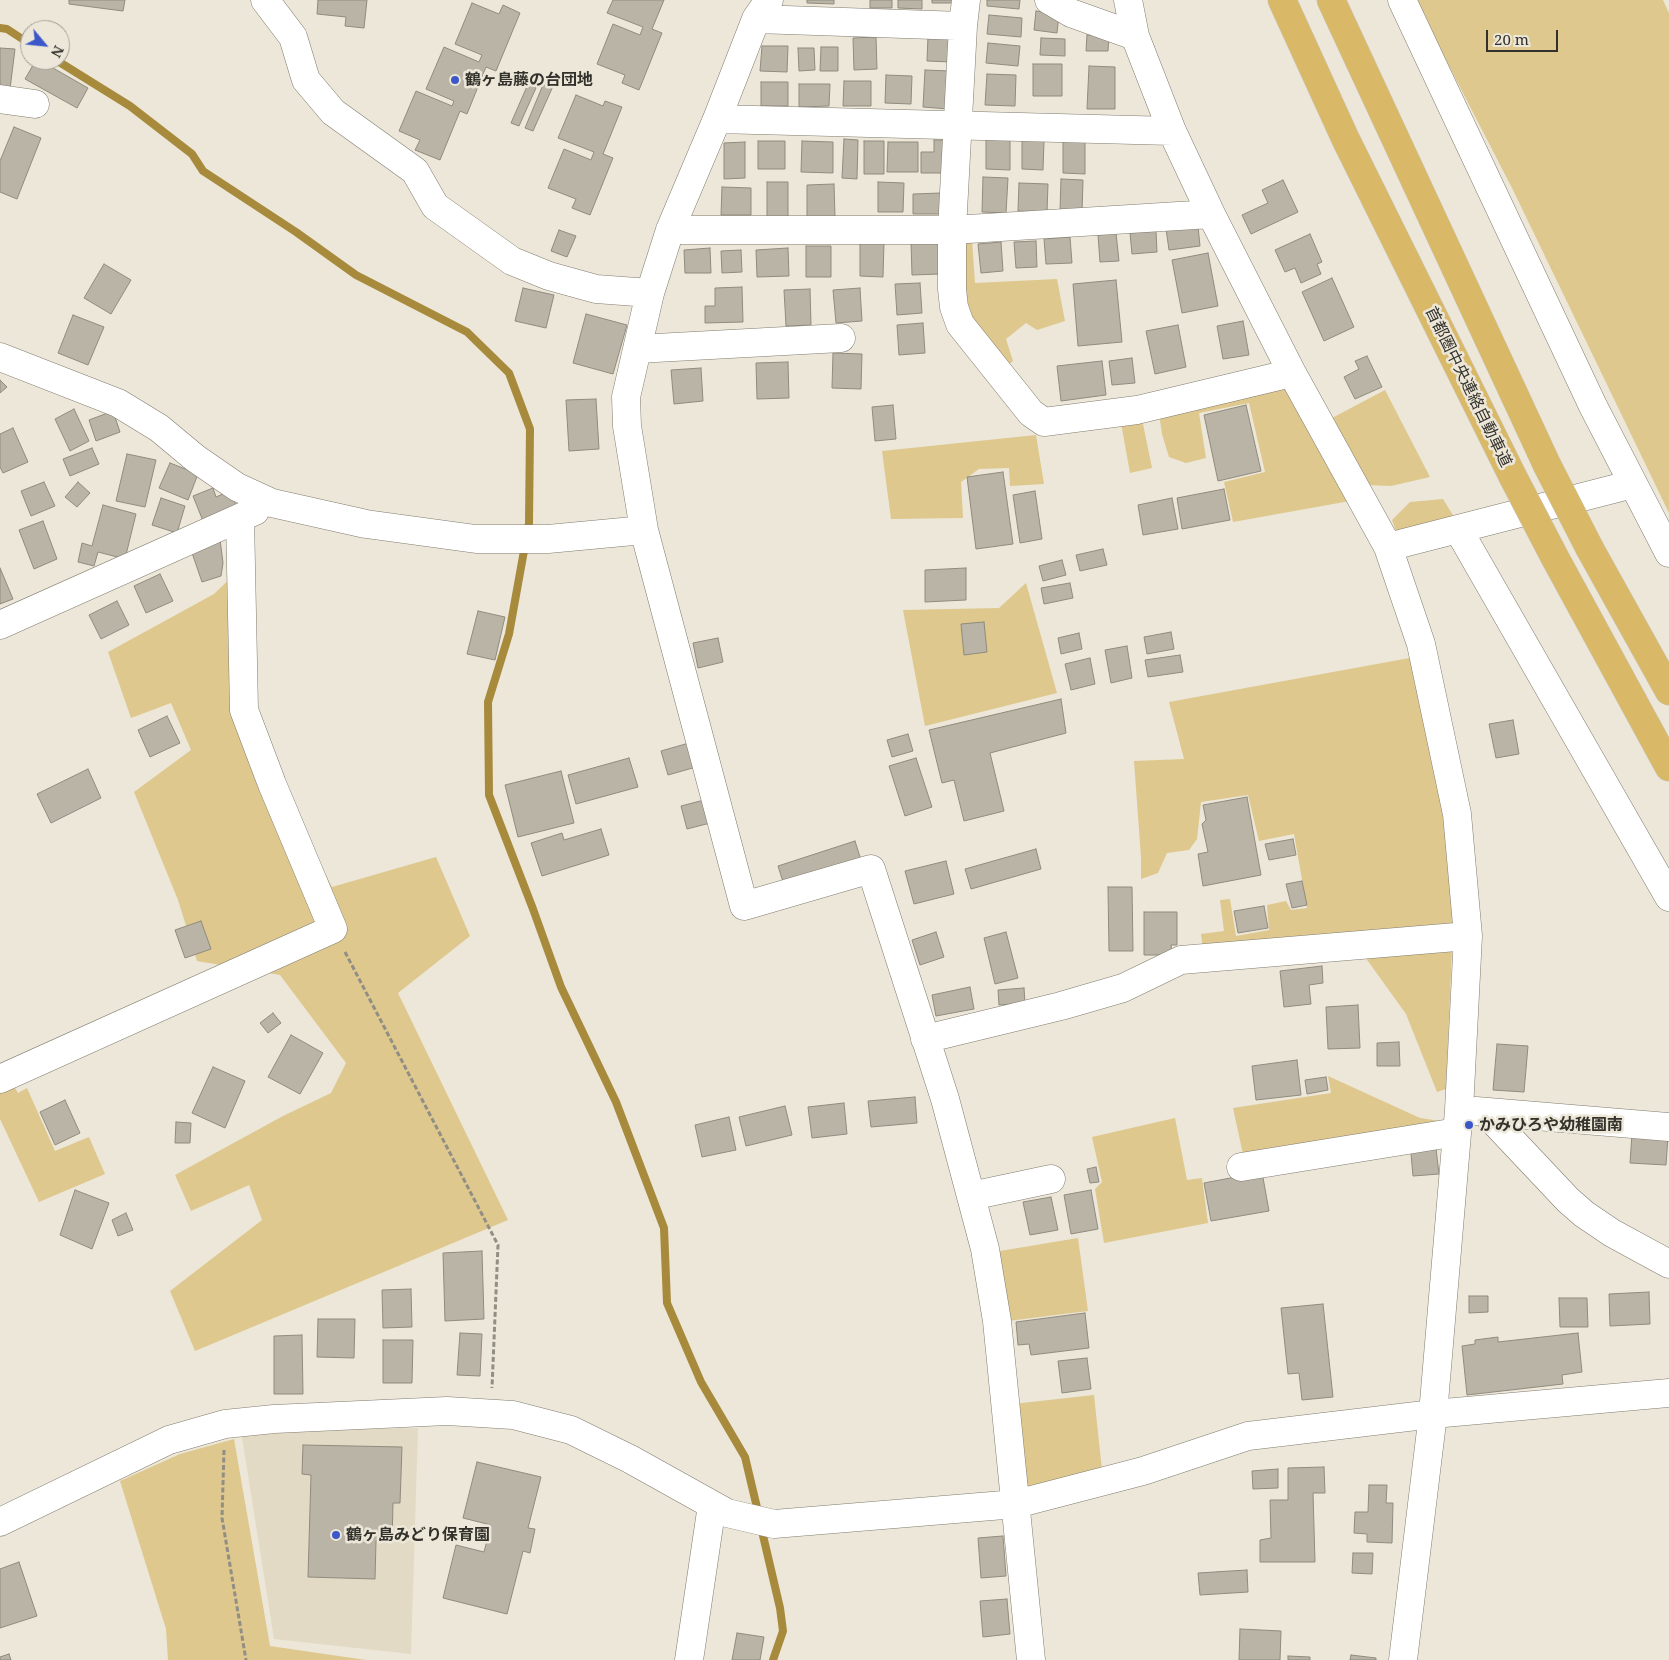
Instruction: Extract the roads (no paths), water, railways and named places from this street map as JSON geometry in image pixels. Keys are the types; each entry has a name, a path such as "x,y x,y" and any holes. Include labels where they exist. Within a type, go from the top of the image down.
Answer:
{"highway":[{"name":"首都圏中央連絡自動車道","path":"1282,0 1346,140 1513,477 1669,767"},
{"path":"1331,0 1547,465 1590,549 1669,691"}],"street":[{"path":"265,0 293,37 306,80 333,112 415,171 435,206 512,261 549,276 596,289 650,293"},
{"path":"1049,0 1070,13 1135,36"},
{"path":"1128,0 1135,36 1172,131 1211,214 1292,373 1388,547 1421,644 1457,814 1468,936 1467,1118 1403,1660"},
{"path":"1402,0 1593,406 1669,553"},
{"path":"1031,1660 997,1321 984,1249 945,1099 871,870 744,906 644,530 627,426 626,397 650,293 670,230 763,10 964,13 952,230 952,289 954,307 960,324 1032,414 1044,422 1137,410 1292,373"},
{"path":"0,99 35,104"},
{"path":"717,119 1172,131"},
{"path":"670,230 952,230 1211,214"},
{"path":"637,349 841,338"},
{"path":"0,357 118,403 159,428 195,458 237,487 272,503 366,524 476,539 548,539 644,530"},
{"path":"1388,547 1633,484"},
{"path":"0,625 272,503"},
{"path":"0,1079 333,929 272,784 244,710 240,518"},
{"path":"1458,529 1669,897"},
{"path":"925,1039 1061,1006 1123,988 1181,960 1468,936"},
{"path":"1467,1118 1584,1214 1612,1233 1669,1264"},
{"path":"1241,1168 1467,1118 1669,1127"},
{"path":"971,1196 1050,1179"},
{"path":"0,1522 169,1440 225,1424 274,1419 447,1411 513,1415 571,1430 727,1513 774,1524 1016,1504 1143,1471 1248,1436 1433,1414 1669,1393"},
{"path":"689,1660 712,1505"}],"waterway":[{"path":"0,28 7,29 20,37"},
{"path":"70,69 130,106 192,154 203,171 296,232 356,275 467,332 509,373 530,429 529,523 509,634 488,702 489,795 561,987 616,1102 664,1228 667,1303 701,1382 745,1457 759,1516"},
{"path":"761,1527 780,1608 783,1631 773,1660"}],"place":[{"name":"鶴ヶ島藤の台団地","path":"455,80"},
{"name":"かみひろや幼稚園南","path":"1469,1125"},
{"name":"鶴ヶ島みどり保育園","path":"336,1535"}]}
